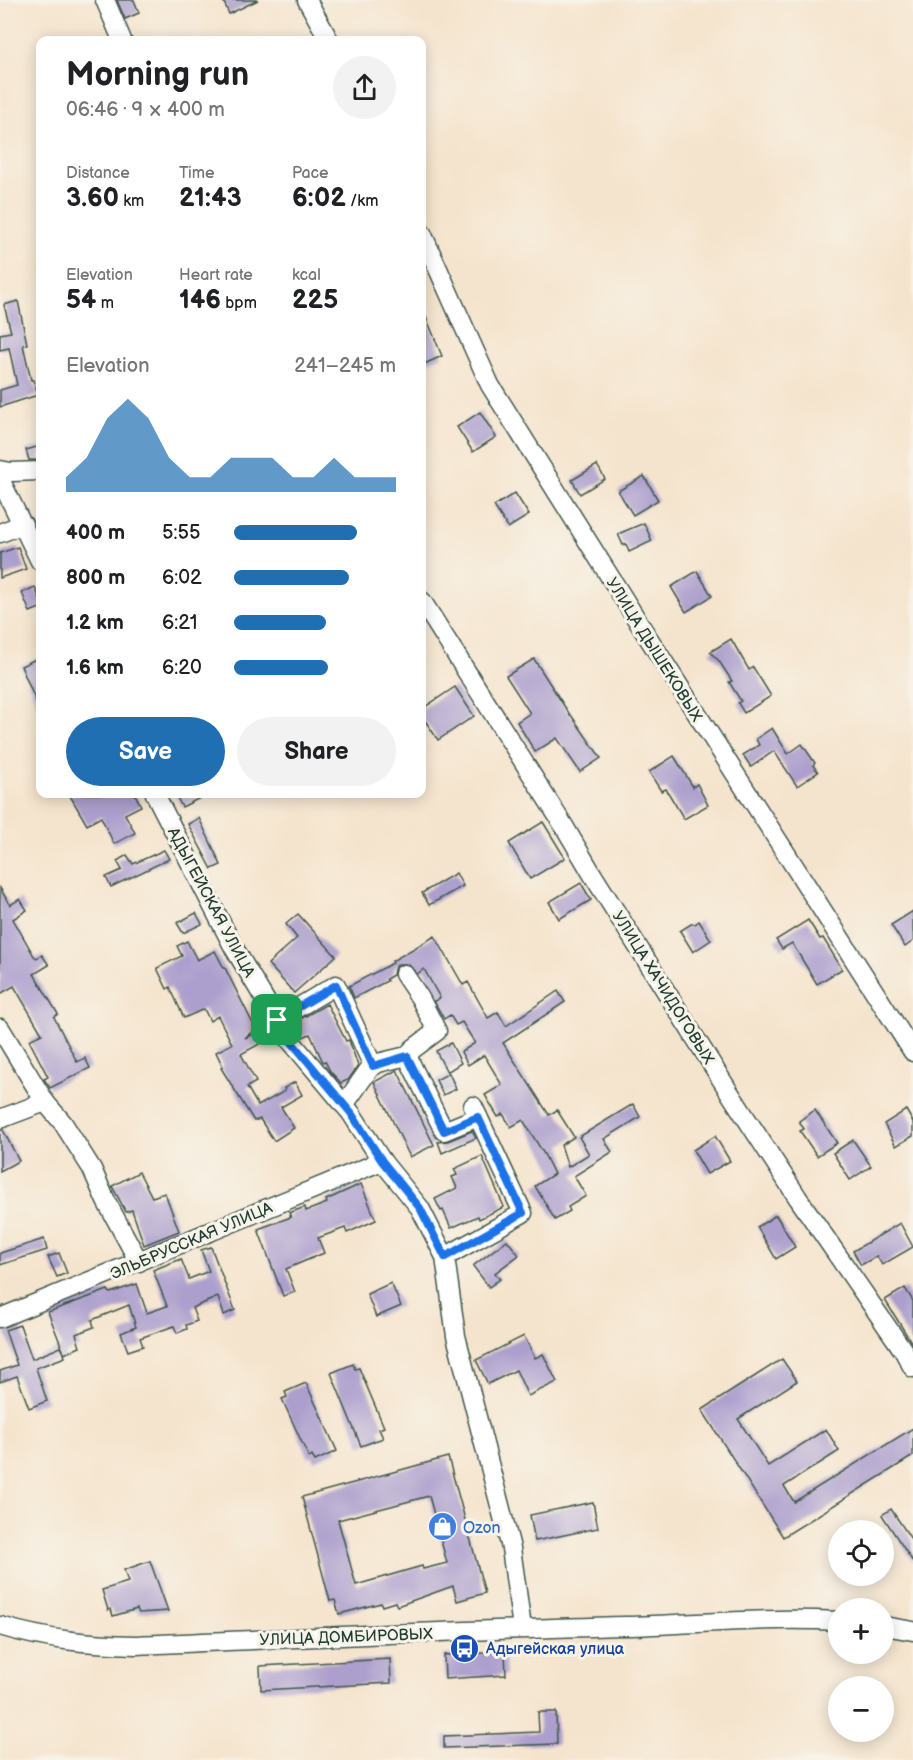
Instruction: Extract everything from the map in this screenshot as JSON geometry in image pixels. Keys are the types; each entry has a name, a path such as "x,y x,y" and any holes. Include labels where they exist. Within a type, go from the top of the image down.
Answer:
{"street":[{"path":"105,0 120,36"},
{"path":"307,0 326,36"},
{"name":"УЛИЦА ДЫШЕКОВЫХ","path":"426,241 490,385 913,1052"},
{"path":"0,470 36,471"},
{"path":"0,479 36,553"},
{"path":"0,533 22,524"},
{"name":"УЛИЦА ХАЧИДОГОВЫХ","path":"426,608 733,1098 913,1368"},
{"name":"АДЫГЕЙСКАЯ УЛИЦА","path":"157,798 234,948 277,1020 289,1039 351,1113 382,1161 420,1208 445,1257 456,1336 511,1548 522,1628"},
{"path":"344,1105 370,1068 407,1056 437,1031 420,998 404,974"},
{"path":"277,1020 336,985 373,1066"},
{"path":"0,1028 45,1102 63,1123 92,1169 106,1201 139,1262"},
{"path":"407,1056 444,1131 475,1111 523,1213 445,1257"},
{"path":"0,1119 45,1102"},
{"name":"ЭЛЬБРУССКАЯ УЛИЦА","path":"0,1318 382,1161"},
{"name":"УЛИЦА ДОМБИРОВЫХ","path":"0,1626 58,1641 136,1645 522,1628 738,1621 828,1621"},
{"path":"894,1628 913,1631"}],"building":[{"path":"117,0 134,0 139,13 125,19"},
{"path":"223,0 258,0 229,14"},
{"path":"18,301 27,344 23,345 36,396 0,407 0,390 17,385 9,348 0,350 0,334 11,332 4,305"},
{"path":"426,317 442,356 426,363"},
{"path":"480,412 496,437 473,452 457,427"},
{"path":"36,447 36,460 29,460 26,450"},
{"path":"597,465 605,479 580,494 572,480"},
{"path":"644,476 658,500 633,515 618,491"},
{"path":"515,493 529,515 508,528 494,506"},
{"path":"644,523 652,541 629,552 618,534"},
{"path":"18,547 26,569 0,578 0,553"},
{"path":"697,571 712,596 686,612 671,587"},
{"path":"35,587 36,610 30,612 22,593"},
{"path":"731,639 749,670 753,667 771,696 744,713 738,703 741,701 729,682 732,681 710,652"},
{"path":"36,659 36,702 21,666"},
{"path":"534,659 601,758 580,772 557,738 535,752 517,722 530,713 506,676"},
{"path":"455,687 474,716 438,740 426,722 426,706"},
{"path":"772,728 788,754 802,744 815,763 813,765 818,772 797,786 774,751 751,767 743,755 759,745 756,739"},
{"path":"674,756 693,787 697,784 708,805 684,819 666,789 661,791 649,772"},
{"path":"71,798 137,798 141,806 125,814 135,833 114,844 101,817 87,825"},
{"path":"177,798 200,798 182,807"},
{"path":"199,818 221,865 212,869 188,824"},
{"path":"543,822 565,858 530,879 509,843"},
{"path":"164,850 169,859 111,887 106,877 122,870 117,861 127,855 133,864"},
{"path":"456,873 463,886 429,905 422,893"},
{"path":"581,883 591,900 559,919 549,902"},
{"path":"0,888 10,905 20,899 27,910 13,919 34,956 37,958 42,955 49,965 34,974 58,1014 54,1017 77,1062 85,1058 90,1068 50,1088 44,1079 48,1077 29,1040 42,1034 14,986 0,994"},
{"path":"913,911 913,941 905,947 891,925"},
{"path":"196,913 202,924 183,933 177,923"},
{"path":"298,914 336,956 294,993 268,964 297,938 286,924"},
{"path":"808,920 820,939 823,938 842,969 817,984 792,943 782,949 776,940"},
{"path":"699,921 711,940 693,952 680,931"},
{"path":"435,936 463,985 468,982 488,1018 498,1012 506,1026 558,991 565,1002 503,1043 549,1115 557,1110 574,1137 561,1145 568,1167 589,1154 579,1137 633,1104 640,1117 604,1139 612,1152 574,1176 586,1196 568,1207 570,1211 555,1220 535,1186 554,1174 544,1154 523,1120 511,1127 503,1114 498,1117 485,1095 502,1085 484,1055 468,1065 461,1052 475,1043 462,1022 456,1025 450,1015 444,1019 434,1001 440,998 424,969 417,974 408,964 398,964 393,975 386,979 387,981 354,998 349,986 393,963 392,961"},
{"path":"187,941 197,960 215,951 255,1028 245,1038 260,1031 265,1041 241,1054 256,1082 247,1087 258,1106 285,1091 284,1088 295,1082 302,1095 281,1107 294,1128 274,1141 260,1119 254,1121 221,1068 223,1067 216,1052 232,1044 218,1016 210,1021 204,1009 184,1018 170,987 167,989 157,968 182,956 177,946"},
{"path":"327,1004 346,1041 349,1040 358,1066 348,1080 341,1083 330,1071 325,1061 323,1062 310,1034 303,1037 295,1022"},
{"path":"451,1043 461,1063 447,1072 436,1051"},
{"path":"397,1070 434,1145 410,1157 374,1082"},
{"path":"449,1073 456,1089 443,1095 436,1080"},
{"path":"815,1110 837,1143 817,1156 800,1131 804,1129 799,1121"},
{"path":"906,1110 913,1122 913,1136 896,1146 884,1124"},
{"path":"0,1130 3,1130 19,1161 0,1171"},
{"path":"472,1131 476,1138 442,1153 438,1142 448,1141"},
{"path":"715,1136 730,1161 707,1174 693,1150"},
{"path":"853,1140 871,1166 850,1180 833,1153"},
{"path":"482,1156 504,1207 479,1219 478,1216 451,1228 435,1199 457,1188 452,1177 457,1175 454,1169"},
{"path":"139,1172 152,1197 165,1193 179,1231 144,1245 132,1210 126,1212 112,1186"},
{"path":"361,1184 376,1220 347,1233 345,1228 318,1238 324,1253 286,1269 295,1292 283,1296 258,1229 291,1217 289,1213 305,1207 306,1211 327,1203 326,1200"},
{"path":"776,1215 795,1247 776,1259 757,1227"},
{"path":"900,1223 913,1247 882,1265 877,1256 861,1265 853,1251"},
{"path":"44,1239 47,1250 0,1265 0,1253"},
{"path":"507,1240 519,1255 495,1273 500,1279 489,1287 473,1266"},
{"path":"211,1247 235,1310 224,1315 218,1297 192,1308 197,1321 186,1325 187,1329 177,1333 174,1326 140,1338 143,1346 128,1351 121,1333 136,1327 129,1305 92,1320 94,1327 76,1334 80,1347 64,1354 65,1357 36,1368 47,1401 29,1408 17,1376 0,1382 0,1371 17,1365 5,1330 20,1325 32,1359 61,1347 64,1353 48,1312 108,1290 110,1293 137,1284 147,1313 167,1306 153,1270 181,1259 189,1279 209,1271 201,1250"},
{"path":"59,1253 67,1273 57,1277 48,1257"},
{"path":"391,1283 401,1306 376,1317 367,1294"},
{"path":"905,1288 913,1301 913,1345 885,1300"},
{"path":"524,1336 535,1358 543,1354 557,1382 528,1396 516,1370 488,1384 476,1360"},
{"path":"782,1359 797,1381 738,1419 768,1466 826,1429 839,1451 784,1486 794,1502 913,1428 913,1456 783,1537 702,1410"},
{"path":"353,1364 355,1369 359,1368 384,1427 379,1429 383,1438 361,1446 331,1373"},
{"path":"306,1383 337,1451 315,1461 312,1456 309,1458 282,1399 287,1397 285,1392"},
{"path":"448,1457 485,1593 457,1601 453,1586 397,1606 395,1602 382,1606 381,1603 339,1614 335,1600 330,1601 302,1497","holes":["429,1496 447,1563 423,1569 422,1566 356,1585 338,1520"]},
{"path":"593,1502 598,1528 535,1541 530,1515"},
{"path":"891,1509 913,1542 913,1562 894,1533 894,1520 885,1520 882,1515"},
{"path":"150,1561 168,1611 139,1613 137,1609 113,1616 111,1609 108,1610 102,1590 128,1582 124,1570"},
{"path":"505,1652 506,1675 445,1679 444,1655"},
{"path":"390,1659 391,1683 261,1690 260,1666"},
{"path":"538,1712 556,1712 557,1744 444,1748 444,1736 539,1732"}],"place":[{"name":"Ozon","path":"442,1527"},
{"name":"Адыгейская улица","path":"465,1648"}],"route":[{"path":"336,985 373,1066 407,1056 444,1131 478,1117 523,1213 445,1257 420,1208 382,1161 351,1113 289,1039 277,1020 336,985"}]}
